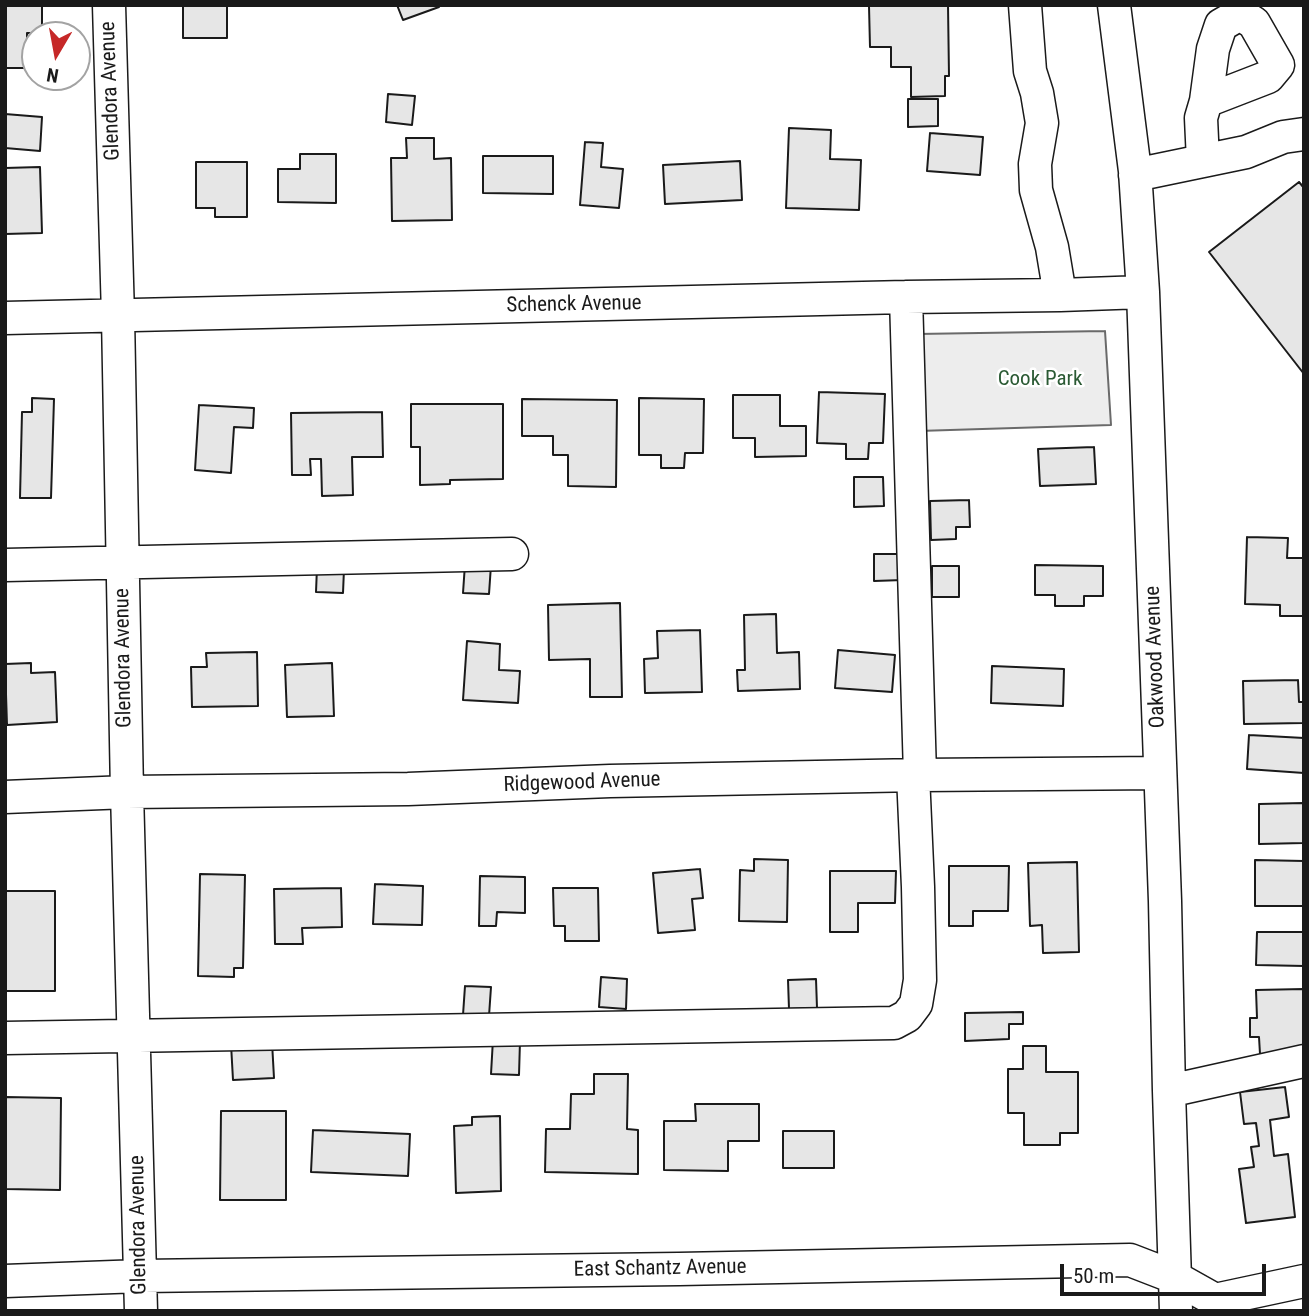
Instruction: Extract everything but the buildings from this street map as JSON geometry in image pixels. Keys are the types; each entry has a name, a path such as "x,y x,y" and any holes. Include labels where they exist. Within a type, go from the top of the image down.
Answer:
{"street":[{"name":"Glendora Avenue","path":"109,5 141,1311"},
{"path":"1025,5 1030,71 1042,123 1035,164 1036,190 1052,247 1060,295"},
{"name":"Oakwood Avenue","path":"1114,5 1135,175 1143,292 1165,901 1175,1311"},
{"path":"1203,161 1200,118 1206,101"},
{"path":"1135,175 1246,152 1283,137 1304,134"},
{"name":"Schenck Avenue","path":"5,318 1143,292"},
{"path":"5,1038 894,1023 907,1016 916,1004 920,980 905,296"},
{"path":"5,565 512,554"},
{"name":"Ridgewood Avenue","path":"5,797 127,792 408,789 610,781 1160,773"},
{"path":"1168,1091 1304,1061"},
{"name":"East Schantz Avenue","path":"5,1281 141,1276 693,1269 1130,1259 1215,1300 1304,1281"}],"shaded area":[{"name":"Cook Park","path":"1105,331 1111,425 918,431 917,334"}]}
